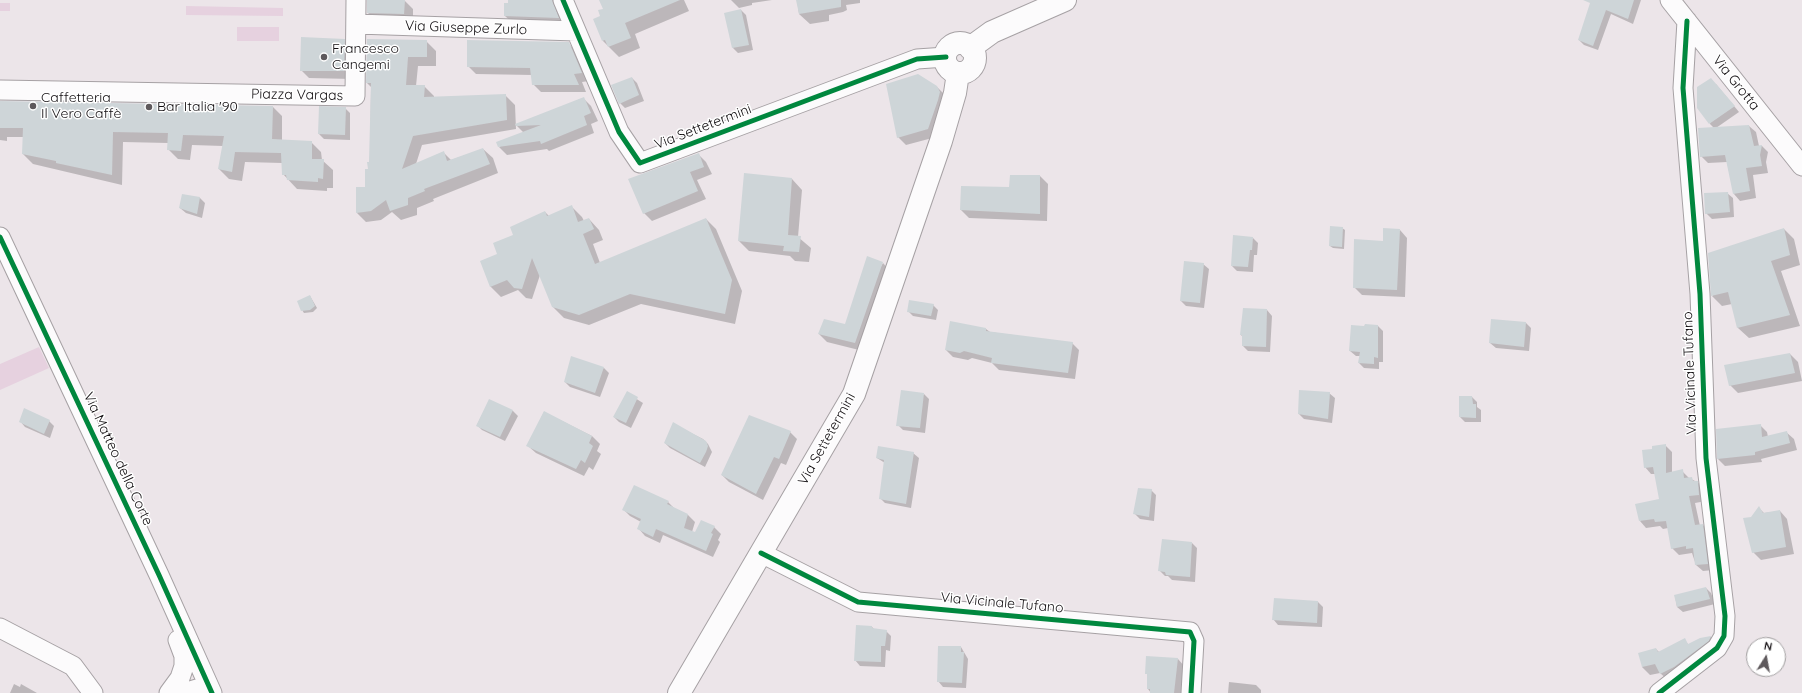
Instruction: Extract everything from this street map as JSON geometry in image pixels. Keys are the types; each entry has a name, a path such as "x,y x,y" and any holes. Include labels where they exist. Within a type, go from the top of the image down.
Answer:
{"main road":[{"path":"952,65 967,72 974,65 975,56 970,48 992,32 1064,0"},
{"name":"Via Settetermini","path":"679,693 854,394 941,141 955,93 952,65"}],"street":[{"path":"356,0 356,24"},
{"name":"Via Settetermini","path":"563,0 618,132 640,163 917,60 952,65"},
{"name":"Via Grotta","path":"1670,0 1802,166"},
{"name":"Via Vicinale Tufano","path":"1659,693 1717,648 1724,636 1725,616 1706,458 1700,294 1683,88 1687,22"},
{"name":"Via Giuseppe Zurlo","path":"356,24 576,31"},
{"name":"Piazza Vargas","path":"0,90 355,96 356,24"},
{"name":"Via Matteo della Corte","path":"0,237 162,582 211,692"},
{"name":"Via Vicinale Tufano","path":"762,553 858,602 1190,632 1194,640 1190,693"},
{"name":"Via Matteo della Corte","path":"162,582 168,617 184,656 180,678 169,693"},
{"path":"0,628 73,666 93,693"},
{"name":"Via Matteo della Corte","path":"183,693 200,688 211,692"}],"shaded area":[{"path":"0,3 10,3 10,11 0,11"},
{"path":"186,6 283,8 283,16 186,15"},
{"path":"237,27 279,27 279,41 237,41"},
{"path":"39,347 49,368 0,390 0,364"}],"building":[{"path":"367,0 405,0 404,14 367,13"},
{"path":"508,0 552,0 559,18 504,16 504,3 508,3"},
{"path":"599,0 680,0 625,23 631,38 608,47 605,40 602,41 593,19 600,16 598,10 603,9"},
{"path":"796,0 841,0 841,7 799,14"},
{"path":"1583,0 1634,0 1628,19 1606,10 1593,46 1578,40 1590,3"},
{"path":"741,9 749,45 732,48 724,13"},
{"path":"301,37 345,39 344,71 300,71"},
{"path":"367,39 427,40 427,57 408,57 406,85 425,85 424,97 506,94 507,120 413,136 402,169 444,151 447,161 483,148 490,164 424,189 425,191 408,198 408,205 390,211 386,200 371,211 356,213 356,187 365,187 365,169 368,169 367,162 369,162 371,83 366,83"},
{"path":"467,40 569,42 582,73 574,74 579,85 532,85 530,68 467,67"},
{"path":"918,74 937,86 940,92 938,100 928,129 897,138 886,84"},
{"path":"632,77 639,95 619,104 611,85"},
{"path":"1711,78 1735,106 1709,124 1697,108 1697,87"},
{"path":"584,97 591,113 584,116 587,125 541,144 540,141 498,147 496,142 541,125 516,126 515,124"},
{"path":"0,101 273,106 272,139 312,141 312,159 324,159 323,179 318,178 318,182 287,180 286,175 282,175 281,153 235,152 232,172 218,169 224,136 183,135 181,151 167,150 168,133 113,132 112,175 56,163 56,161 22,154 23,128 0,128"},
{"path":"319,106 346,107 345,135 318,134"},
{"path":"1749,125 1754,146 1762,145 1760,155 1762,166 1746,168 1750,191 1733,194 1725,155 1700,157 1698,128"},
{"path":"699,153 704,167 690,172 698,191 643,214 628,179"},
{"path":"744,173 792,178 788,235 801,236 799,252 783,251 784,246 738,241"},
{"path":"1010,175 1040,175 1040,214 960,210 961,186 1009,187"},
{"path":"1728,192 1730,212 1705,214 1704,193"},
{"path":"182,194 200,197 197,214 179,208"},
{"path":"572,205 578,222 589,218 594,229 583,234 595,264 706,218 732,280 725,314 630,294 579,315 552,307 532,258 522,289 514,288 507,280 490,287 480,261 497,254 493,243 513,235 510,227 545,211 547,216"},
{"path":"1330,226 1343,227 1342,247 1329,246"},
{"path":"1383,228 1400,229 1397,290 1353,288 1354,239 1383,241"},
{"path":"1784,228 1790,255 1771,261 1790,315 1737,328 1728,292 1711,296 1708,253"},
{"path":"1233,235 1253,237 1248,267 1231,266"},
{"path":"867,256 883,262 855,343 818,334 824,319 845,324"},
{"path":"1184,261 1204,263 1200,303 1180,301"},
{"path":"310,295 315,306 310,310 301,311 297,301"},
{"path":"909,300 934,304 931,316 907,312"},
{"path":"1243,308 1267,309 1266,347 1242,346 1242,335 1240,335"},
{"path":"1491,319 1526,322 1524,347 1489,343"},
{"path":"950,321 986,328 986,331 1073,342 1068,373 991,363 992,358 964,351 960,353 945,350"},
{"path":"1365,324 1378,325 1378,358 1374,357 1374,364 1358,363 1360,352 1349,351 1351,325 1364,326"},
{"path":"1790,353 1795,373 1729,386 1724,365"},
{"path":"571,356 604,367 595,393 564,382"},
{"path":"901,390 924,393 920,428 896,426"},
{"path":"1299,390 1330,392 1328,419 1298,414"},
{"path":"627,391 638,397 626,423 613,417"},
{"path":"1459,396 1472,396 1473,404 1476,404 1476,418 1459,417"},
{"path":"489,399 513,410 500,437 476,426"},
{"path":"24,408 50,420 44,434 19,422"},
{"path":"544,411 592,436 589,443 593,446 585,463 581,460 576,469 526,446"},
{"path":"749,415 791,431 779,459 774,457 756,494 721,475"},
{"path":"673,422 706,441 708,446 700,463 664,443"},
{"path":"1761,424 1762,437 1787,431 1790,443 1755,452 1755,455 1717,459 1716,429"},
{"path":"1666,444 1666,473 1683,469 1684,478 1692,477 1693,481 1698,481 1699,495 1689,496 1695,525 1703,524 1708,564 1695,565 1693,548 1686,549 1686,546 1671,549 1666,521 1655,522 1654,519 1639,521 1635,504 1659,499 1653,467 1644,468 1642,450 1652,449 1652,446"},
{"path":"878,446 914,452 906,504 879,499 884,460 876,458"},
{"path":"634,485 669,501 667,504 688,514 684,528 695,532 701,520 715,526 711,533 713,534 706,551 656,529 653,537 637,529 641,519 622,510"},
{"path":"1138,488 1152,489 1149,517 1133,514"},
{"path":"1759,506 1763,513 1780,510 1786,547 1752,553 1743,518 1751,517"},
{"path":"1162,539 1192,542 1190,577 1166,575 1165,572 1158,571"},
{"path":"1706,587 1710,599 1677,607 1674,595"},
{"path":"1274,598 1318,601 1317,623 1272,620"},
{"path":"856,625 872,626 872,628 887,630 885,646 881,646 881,662 854,661"},
{"path":"1711,636 1709,641 1674,667 1660,674 1655,664 1642,667 1638,653 1656,648 1658,652 1685,638 1688,644 1700,638"},
{"path":"938,646 961,646 961,652 964,652 962,683 937,682"},
{"path":"1146,656 1178,658 1174,693 1150,693 1150,689 1147,689 1147,674 1145,674"}],"cycle path":[{"path":"563,0 619,132 640,163 917,59 946,57"},
{"path":"1659,693 1717,648 1724,636 1725,616 1706,458 1700,294 1683,88 1687,21"},
{"path":"0,237 159,575 212,693"},
{"path":"761,553 858,602 1190,632 1194,641 1191,693"}],"place":[{"name":"Francesco Cangemi","path":"324,57"},
{"name":"Caffetteria Il Vero Caffè","path":"33,106"},
{"name":"Bar Italia '90","path":"149,107"}]}
